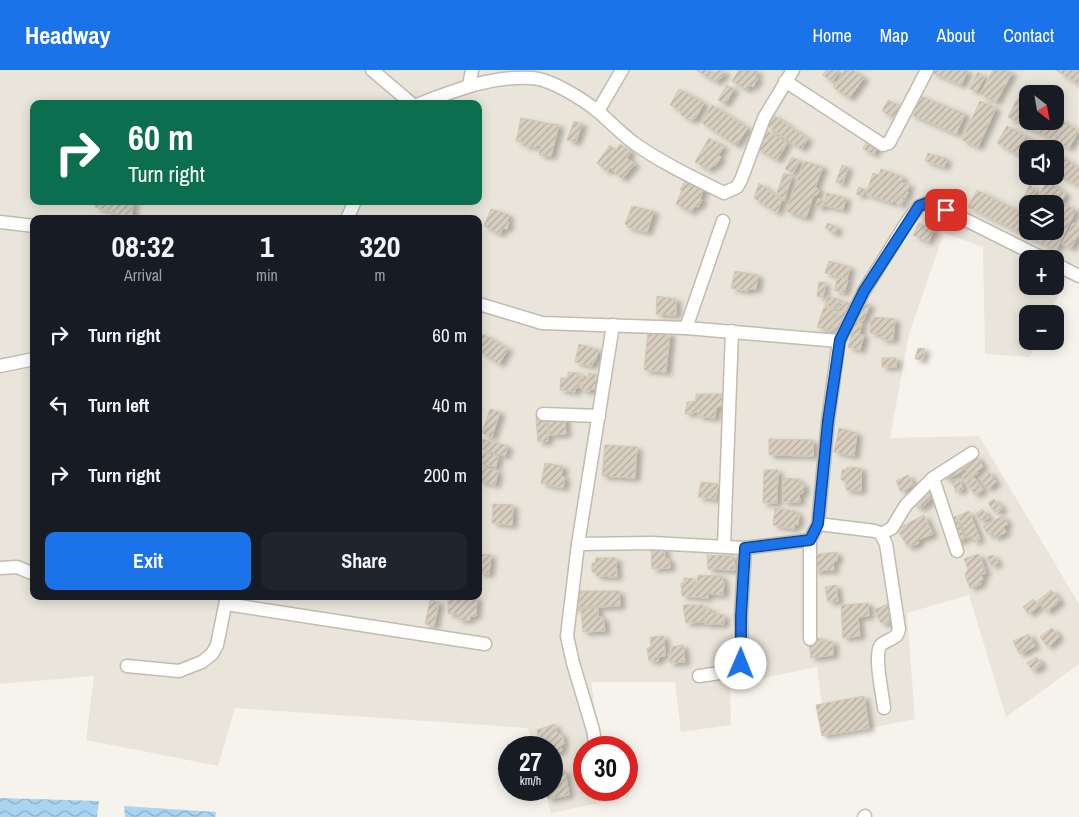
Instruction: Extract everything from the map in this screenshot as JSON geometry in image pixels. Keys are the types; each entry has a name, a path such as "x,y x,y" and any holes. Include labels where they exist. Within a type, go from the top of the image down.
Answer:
{"street":[{"path":"372,70 407,100"},
{"path":"469,85 472,70"},
{"path":"598,112 622,70"},
{"path":"430,100 469,85 516,78 535,78 552,82 598,112 634,143 691,177 724,193 737,187 741,180 764,118 793,70"},
{"path":"785,81 883,145 889,143 927,70"},
{"path":"810,639 810,540 818,524 828,421 840,340 864,291 919,206 930,202 1026,250"},
{"path":"0,222 30,226"},
{"path":"686,328 723,222"},
{"path":"1064,268 1079,276"},
{"path":"482,305 542,323 686,328 840,340"},
{"path":"594,736 567,636 578,544 613,325"},
{"path":"724,546 732,331"},
{"path":"0,366 30,359"},
{"path":"543,414 599,416"},
{"path":"881,534 892,528 906,506 933,478 972,452"},
{"path":"933,478 957,551"},
{"path":"818,524 870,530 881,534 886,544 899,630 897,635 881,644 878,650 884,708"},
{"path":"578,544 652,543 745,548 810,540"},
{"path":"699,676 734,671 740,668 745,548"},
{"path":"0,568 17,567 30,572"},
{"path":"127,666 179,671 202,662 212,654 217,646 227,600 486,644"}],"shaded area":[{"path":"0,70 1078,70 1079,266 1073,263 1064,283 1064,250 1019,250 1019,295 1059,295 1054,305 1019,305 1019,350 1033,350 1030,357 985,354 983,247 944,233 909,334 890,438 979,436 1079,604 1079,664 1006,717 969,595 907,613 915,719 826,737 817,667 730,685 731,725 681,732 675,682 591,682 599,736 573,736 573,801 609,801 551,813 548,801 563,801 563,736 531,736 528,728 235,708 218,766 86,740 94,676 0,684"}],"water":[{"path":"0,798 99,801 97,817 0,817"},
{"path":"124,806 216,812 215,817 125,817"}],"building":[{"path":"696,70 709,70 715,74 722,70 725,74 716,82"},
{"path":"739,70 758,71 755,76 758,78 753,87 750,85 747,90 732,81"},
{"path":"826,70 840,70 832,82 823,75"},
{"path":"845,70 853,70 864,78 849,98 833,87"},
{"path":"932,70 968,70 961,85 931,72"},
{"path":"993,70 1006,70 1012,73 996,102 980,94"},
{"path":"1056,70 1079,70 1079,81 1077,84"},
{"path":"978,72 985,77 976,92 969,88"},
{"path":"727,85 734,89 725,104 718,100"},
{"path":"679,89 704,103 692,121 680,114 682,111 670,105"},
{"path":"918,95 965,114 956,134 910,114"},
{"path":"1018,98 1019,98 1019,123 1008,117"},
{"path":"888,100 901,106 895,118 882,111"},
{"path":"980,101 996,108 978,147 962,140"},
{"path":"712,105 748,128 736,145 701,122"},
{"path":"773,115 808,139 801,149 766,125"},
{"path":"521,118 542,122 545,125 546,123 559,125 551,156 539,155 541,145 536,145 536,147 523,145 523,142 516,141"},
{"path":"574,121 582,124 576,142 567,140"},
{"path":"1064,122 1079,130 1069,148 1064,145 1064,140 1053,140 1034,130 1064,130"},
{"path":"1007,126 1032,140 1019,140 1019,155 997,143"},
{"path":"766,130 787,143 777,160 756,148"},
{"path":"709,138 724,147 718,155 721,157 715,166 713,165 709,170 695,162"},
{"path":"867,141 878,146 874,154 863,149"},
{"path":"620,144 631,152 627,158 635,164 622,179 610,168 607,172 597,163 610,145 616,151"},
{"path":"928,153 947,159 944,167 925,161"},
{"path":"792,157 800,161 793,173 785,169"},
{"path":"1064,159 1079,167 1079,186 1064,178"},
{"path":"804,161 823,167 815,187 819,190 818,194 813,197 806,218 786,211"},
{"path":"842,165 848,167 842,184 836,182"},
{"path":"881,169 903,177 901,182 910,185 905,198 899,195 892,203 866,194 873,173 879,175"},
{"path":"784,173 792,176 784,201 777,192"},
{"path":"687,177 705,187 700,198 702,200 698,207 695,206 691,212 676,204 682,190 680,190"},
{"path":"759,183 782,200 777,213 754,198"},
{"path":"1030,185 1036,191 1034,195 1024,195"},
{"path":"1045,185 1054,185 1066,194 1064,197 1064,195 1039,194"},
{"path":"859,187 864,189 862,196 856,194"},
{"path":"977,190 1019,211 1019,232 968,207"},
{"path":"827,193 846,198 843,210 824,205"},
{"path":"899,197 904,200 900,206 895,202"},
{"path":"818,199 824,201 822,208 816,206"},
{"path":"1064,204 1076,210 1064,234"},
{"path":"95,205 133,205 132,215 121,215 95,207"},
{"path":"632,206 654,211 647,232 627,227 628,225 625,224"},
{"path":"491,209 509,215 507,229 503,228 500,234 484,226"},
{"path":"828,223 838,228 835,234 825,228"},
{"path":"919,223 934,230 928,242 913,235"},
{"path":"1073,223 1079,226 1079,234 1071,248 1062,244"},
{"path":"1036,240 1061,240 1056,250"},
{"path":"829,261 850,267 847,279 825,273"},
{"path":"735,271 758,275 756,289 749,289 748,291 731,288"},
{"path":"838,277 848,280 844,293 834,290"},
{"path":"819,282 825,282 823,297 817,296"},
{"path":"657,296 676,299 676,315 656,314"},
{"path":"827,296 841,300 838,309 825,306"},
{"path":"843,301 851,304 839,332 831,329"},
{"path":"860,301 870,305 863,321 851,320"},
{"path":"824,307 837,311 831,331 817,327"},
{"path":"871,317 895,319 893,340 881,339 882,334 870,333"},
{"path":"850,321 862,323 859,334 864,335 860,350 848,347 853,329 846,328"},
{"path":"648,331 670,333 666,372 644,370"},
{"path":"483,334 508,349 499,364 482,353"},
{"path":"579,344 599,350 592,366 575,362"},
{"path":"918,348 925,349 922,360 915,359"},
{"path":"882,358 896,358 896,367 882,367"},
{"path":"568,372 579,373 578,388 575,388 575,392 560,390 561,378 568,378"},
{"path":"589,373 598,375 595,389 583,391 583,388 580,388 580,376 588,377"},
{"path":"696,394 723,394 722,406 716,407 715,418 698,416 698,412 685,414 687,402 696,401"},
{"path":"490,409 500,412 492,437 482,433"},
{"path":"564,414 566,434 549,435 548,416"},
{"path":"547,417 548,441 538,442 536,418"},
{"path":"839,428 857,433 854,456 834,452"},
{"path":"483,439 508,446 505,456 482,450"},
{"path":"769,439 813,440 813,456 769,455"},
{"path":"605,445 637,447 635,478 602,476"},
{"path":"482,453 498,456 496,467 482,465"},
{"path":"977,456 983,467 977,471 978,473 965,481 962,475 967,472 965,468 947,480 942,473"},
{"path":"545,463 563,466 561,477 565,477 563,488 541,483"},
{"path":"482,467 498,471 495,485 482,482"},
{"path":"847,467 861,468 861,491 846,490 846,481 841,480 842,470 846,470"},
{"path":"764,470 778,470 777,503 763,503"},
{"path":"988,471 996,482 988,489 979,478"},
{"path":"908,475 914,485 901,492 896,481"},
{"path":"974,477 983,490 975,495 966,482"},
{"path":"783,478 799,479 799,484 804,484 803,493 799,494 800,502 783,502"},
{"path":"959,478 963,489 956,492 952,481"},
{"path":"701,482 718,484 716,499 698,497"},
{"path":"924,489 933,497 924,506 918,508 912,502"},
{"path":"994,499 997,504 1001,505 1002,510 995,512 988,503"},
{"path":"493,504 513,505 512,525 492,523"},
{"path":"775,508 796,511 796,514 799,515 798,525 794,524 794,529 773,525"},
{"path":"982,509 989,518 981,521 976,514"},
{"path":"969,511 980,539 974,542 972,536 967,538 958,516"},
{"path":"924,515 933,534 918,540 919,543 908,547 897,529"},
{"path":"956,516 965,539 956,542 948,519"},
{"path":"1003,516 1008,524 1003,527 1006,532 995,538 993,533 988,535 983,526"},
{"path":"651,547 664,547 665,559 669,559 670,568 652,569"},
{"path":"837,552 837,561 833,562 834,570 814,571 812,555"},
{"path":"482,554 491,555 489,574 482,573"},
{"path":"979,554 986,573 981,575 983,580 979,581 981,584 970,588 965,575 968,569 964,559"},
{"path":"707,555 734,556 735,570 708,569"},
{"path":"993,555 998,563 992,566 987,557"},
{"path":"596,558 616,558 617,577 597,576 595,572 592,572 592,563 595,563"},
{"path":"698,575 722,576 724,582 723,595 708,592 708,598 682,596 681,583 684,583 684,578 694,579 693,585 697,584"},
{"path":"836,585 838,601 828,602 825,587"},
{"path":"1051,590 1060,601 1047,612 1038,601"},
{"path":"573,591 619,591 620,606 572,608"},
{"path":"1033,599 1039,606 1029,614 1023,607"},
{"path":"430,600 439,602 434,626 425,624"},
{"path":"448,600 477,600 476,616 470,616 470,620 458,620 458,614 448,614"},
{"path":"868,603 869,616 858,617 860,636 843,638 841,605"},
{"path":"888,604 894,621 884,624 884,622 881,623 874,610"},
{"path":"683,605 704,605 705,622 686,623"},
{"path":"598,608 598,617 603,617 605,631 583,632 581,609"},
{"path":"704,609 712,609 712,614 724,615 724,624 705,624"},
{"path":"1052,628 1059,637 1048,647 1040,637"},
{"path":"1029,634 1035,646 1020,654 1013,641"},
{"path":"664,636 665,656 658,657 658,661 649,661 647,648 651,647 650,637"},
{"path":"823,638 823,642 833,641 833,655 811,658 809,643 814,639"},
{"path":"683,645 685,662 670,663 668,653 671,652 671,647"},
{"path":"1036,657 1042,665 1033,671 1027,663"},
{"path":"864,696 869,728 822,736 816,705"},
{"path":"555,724 557,733 562,734 562,736 538,736 537,730"},
{"path":"563,770 565,770 569,795 563,796"}],"route":[{"path":"741,664 741,616 745,548 810,540 818,524 828,421 840,340 864,291 919,206 930,202 946,210"}]}
